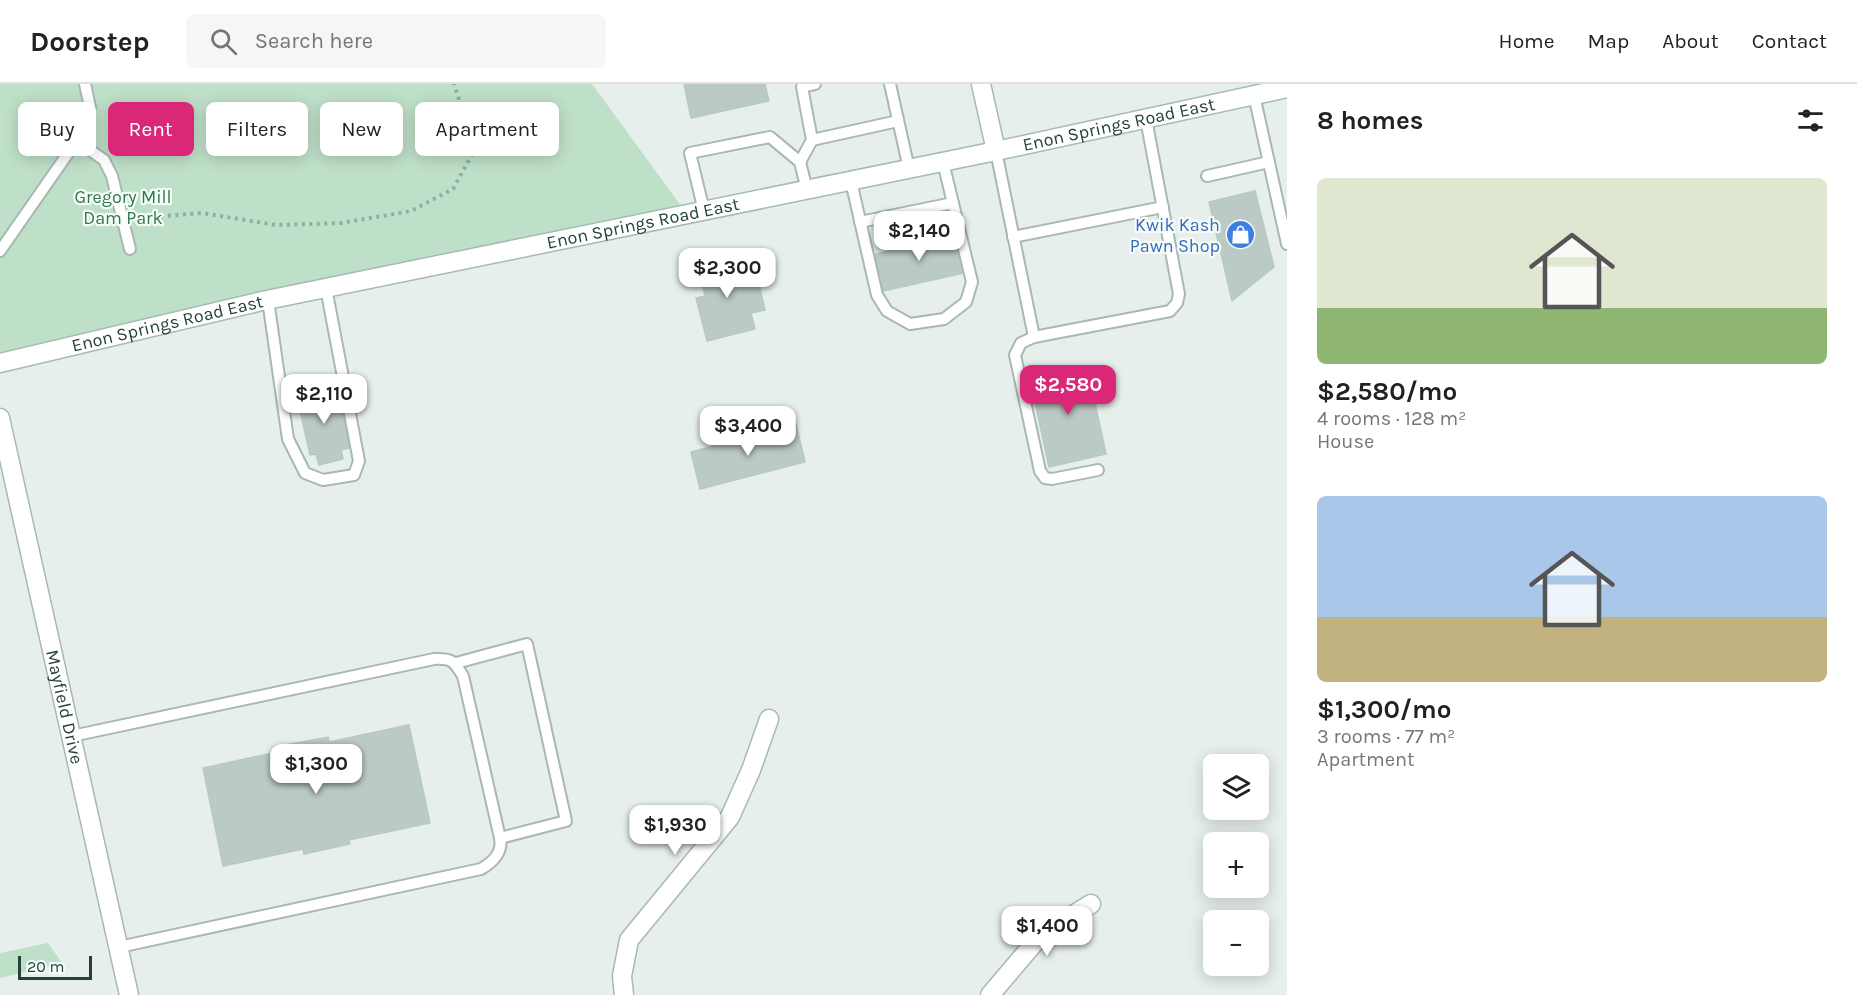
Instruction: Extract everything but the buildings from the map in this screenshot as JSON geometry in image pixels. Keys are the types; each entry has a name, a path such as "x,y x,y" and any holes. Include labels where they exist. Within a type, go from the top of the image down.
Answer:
{"street":[{"path":"981,84 996,151"},
{"name":"Enon Springs Road East","path":"0,363 268,300 996,151 1287,88"},
{"name":"Mayfield Drive","path":"0,418 129,995"},
{"path":"624,995 622,976 629,940 730,818 770,719"},
{"path":"990,995 1041,935 1091,904"}],"lane":[{"path":"85,84 89,102"},
{"path":"800,162 812,140 802,87 815,84"},
{"path":"890,84 909,169"},
{"path":"1254,95 1287,244"},
{"path":"1098,470 1052,480 1045,478 1040,471 1015,355 1021,343 1034,337 1170,311 1178,303 1179,294 1146,119"},
{"path":"812,140 898,121"},
{"path":"704,211 690,153 770,137 800,162 807,190"},
{"path":"996,151 1034,337"},
{"path":"96,154 104,160 112,176 130,249"},
{"path":"0,251 66,156"},
{"path":"851,181 877,295 887,311 910,324 944,319 966,302 972,282 943,162"},
{"path":"1207,176 1269,162"},
{"path":"860,222 953,203"},
{"path":"1013,237 1163,207"},
{"path":"268,300 288,439 305,473 322,480 354,475 359,461 326,288"},
{"path":"456,663 527,644 566,821 500,838"},
{"path":"72,736 447,658 456,663 463,676 500,838 501,846 493,862 481,869 119,948"}],"path":[{"path":"153,217 202,213 276,225 341,223 411,211 453,189 475,149 454,84"}],"green space":[{"name":"Gregory Mill Dam Park","path":"0,84 592,84 687,214 0,363"},
{"path":"48,943 62,963 0,978 0,953"}],"place":[{"name":"Kwik Kash Pawn Shop","path":"1241,235"}]}
